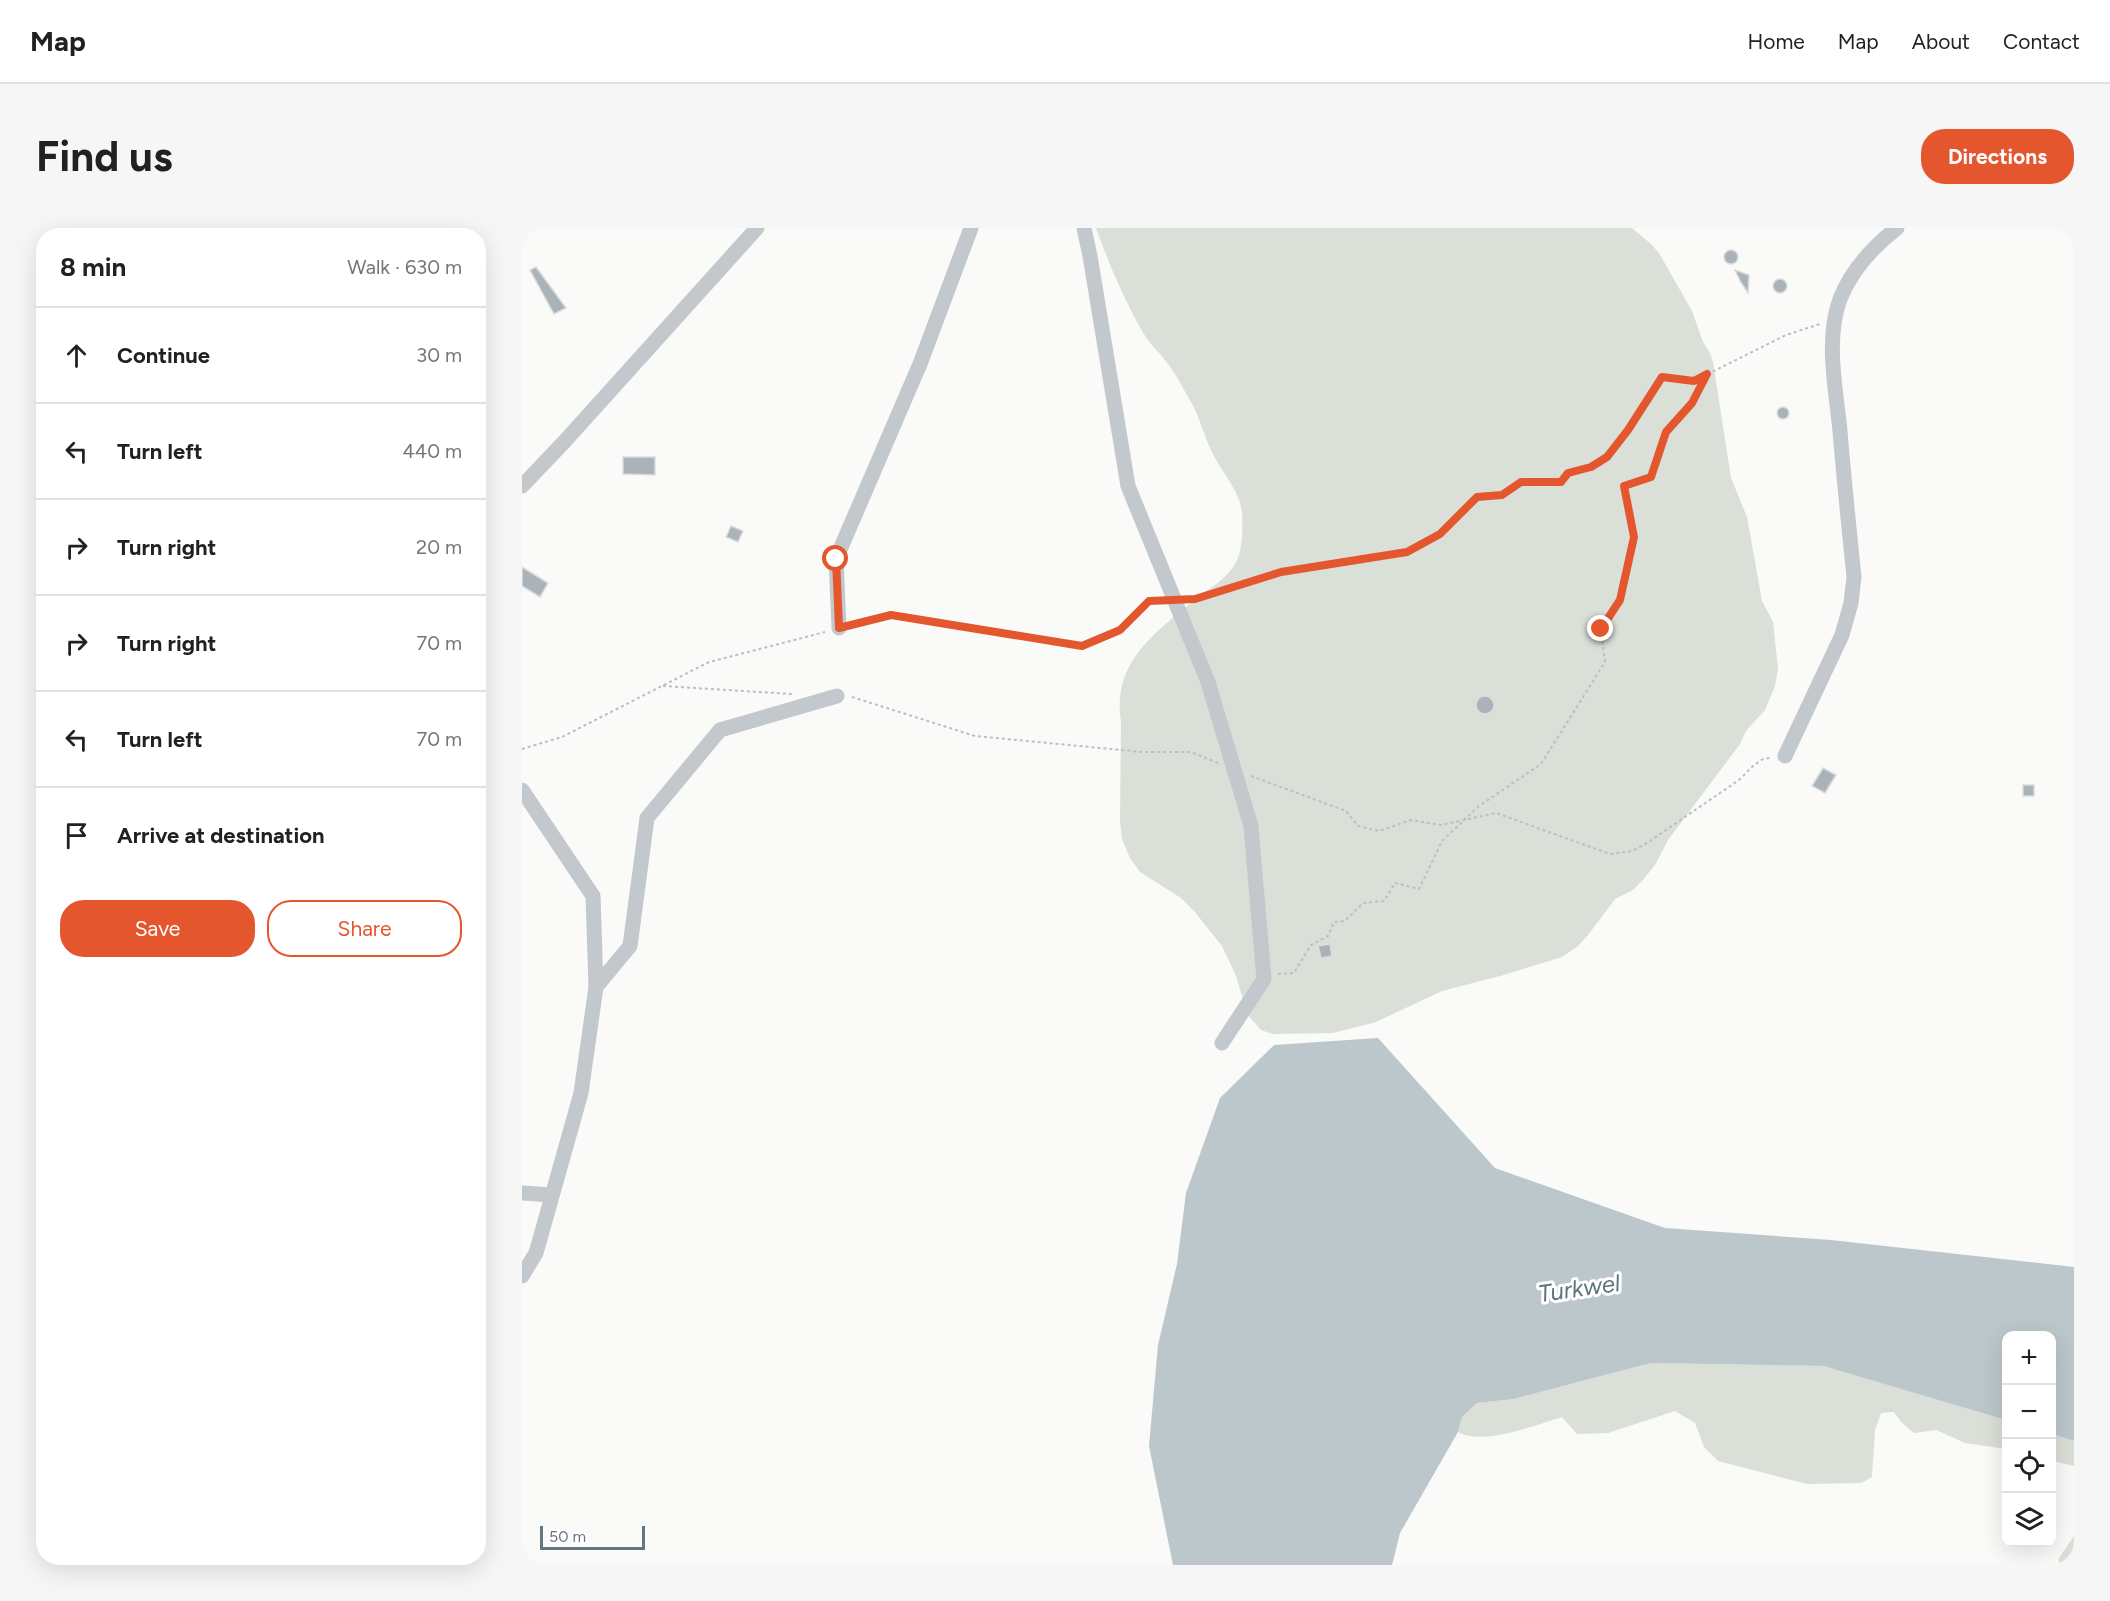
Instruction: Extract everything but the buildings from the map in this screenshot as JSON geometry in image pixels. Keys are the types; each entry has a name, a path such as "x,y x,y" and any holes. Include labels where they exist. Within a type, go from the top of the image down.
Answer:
{"street":[{"path":"522,486 757,228"},
{"path":"839,628 836,559 920,364 971,228"},
{"path":"1084,228 1128,486 1208,682 1251,826 1264,979 1222,1043"},
{"path":"1785,756 1842,635 1851,603 1854,577 1833,362 1835,319 1840,300 1849,282 1875,247 1897,228"},
{"path":"596,987 630,946 647,818 720,730 837,696"},
{"path":"522,790 592,896 596,987 581,1093 536,1253 522,1276"},
{"path":"522,1193 552,1195"}],"path":[{"path":"522,749 562,737 709,662 891,615 1082,646 1120,630 1149,601 1195,599 1281,572 1407,552 1440,534 1477,497 1502,495 1521,482 1561,482 1568,473 1591,467 1607,457 1628,430 1662,377 1694,381 1786,335 1835,319"},
{"path":"1263,975 1294,973 1311,945 1328,936 1334,922 1345,921 1363,903 1384,901 1395,883 1419,889 1443,841 1479,806 1541,764 1605,662 1601,629 1620,600 1634,537 1624,486 1651,477 1666,432 1692,403 1707,374"}],"shaded area":[{"path":"1096,228 1632,228 1659,253 1692,311 1713,362 1731,478 1747,517 1762,601 1773,622 1778,669 1775,686 1765,710 1746,731 1740,744 1668,840 1655,865 1633,890 1615,899 1578,946 1562,957 1442,991 1376,1022 1333,1033 1273,1034 1261,1030 1247,1014 1236,976 1222,946 1194,911 1181,898 1140,872 1130,858 1122,839 1120,820 1120,700 1123,681 1141,649 1154,635 1223,578 1234,566 1241,547 1242,513 1238,497 1212,452 1191,402 1163,357 1147,339 1133,314 1112,270"},
{"path":"1651,1363 1827,1366 2002,1419 2002,1448 1965,1443 1936,1430 1914,1433 1901,1422 1894,1412 1881,1413 1875,1430 1872,1477 1861,1483 1807,1484 1718,1461 1704,1447 1695,1423 1675,1411 1608,1433 1577,1434 1562,1417 1495,1436 1468,1436 1458,1432 1462,1417 1477,1403 1514,1399"},
{"path":"2056,1435 2074,1441 2074,1466 2056,1462"},
{"path":"2074,1536 2074,1565 2059,1565 2059,1558"}],"water":[{"name":"Turkwel","path":"1378,1038 1495,1168 1665,1228 1831,1240 2074,1267 2074,1441 2056,1435 2056,1331 2002,1331 2002,1419 1824,1366 1651,1363 1514,1399 1477,1403 1462,1417 1458,1432 1400,1533 1392,1565 1173,1565 1149,1446 1158,1345 1177,1264 1186,1193 1220,1098 1274,1045"}],"route":[{"path":"836,559 839,628 891,615 1082,646 1120,630 1149,601 1195,599 1281,572 1407,552 1440,534 1477,497 1502,495 1521,482 1561,482 1568,473 1591,467 1607,457 1628,430 1662,377 1694,381 1707,374 1692,403 1666,432 1651,477 1624,486 1634,537 1620,600 1601,629"}]}
